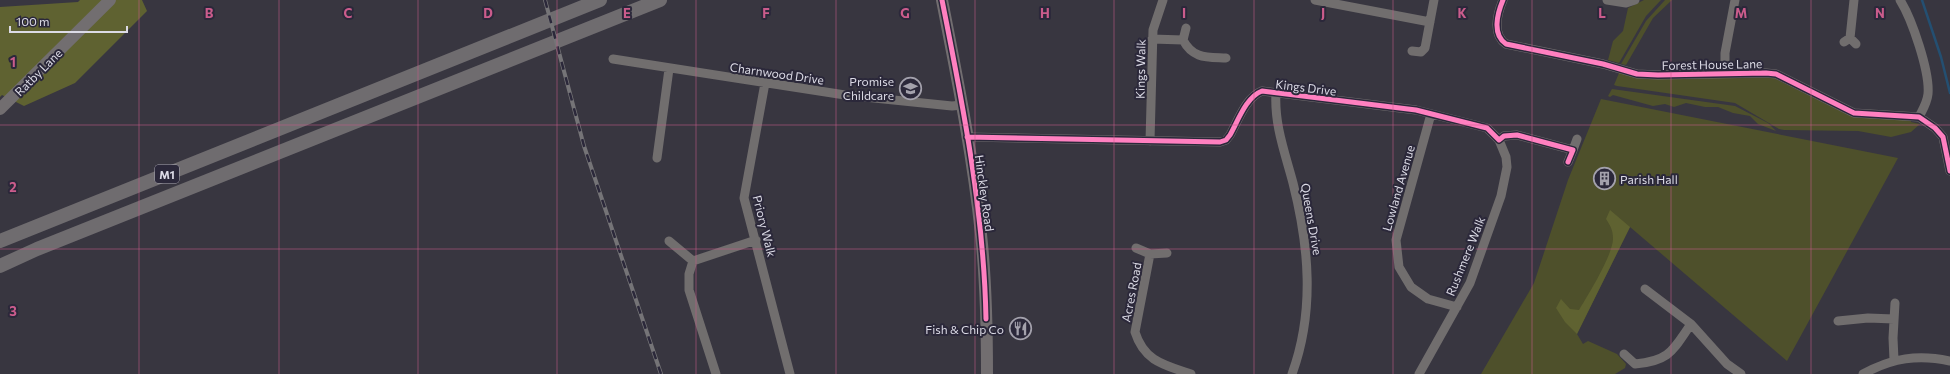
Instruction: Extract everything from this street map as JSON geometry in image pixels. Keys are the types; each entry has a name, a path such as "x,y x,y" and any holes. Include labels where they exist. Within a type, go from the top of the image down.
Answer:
{"highway":[{"name":"M1","path":"0,241 600,0"},
{"name":"M1","path":"0,266 45,246 660,0"}],"main road":[{"name":"Ratby Lane","path":"0,109 110,0"},
{"name":"Hinckley Road","path":"942,0 962,105 982,247 986,303 987,374"}],"street":[{"name":"Kings Walk","path":"1150,141 1152,39 1154,21 1163,0"},
{"path":"1315,0 1354,4 1430,22"},
{"path":"1412,51 1421,52 1425,48 1434,0"},
{"name":"Forest House Lane","path":"1503,0 1497,34 1500,40 1506,44 1603,64 1637,74 1776,74 1854,113 1919,117"},
{"path":"1607,0 1626,3 1635,0"},
{"path":"1725,74 1725,53 1735,0"},
{"path":"1850,41 1854,0"},
{"path":"1900,0 1907,14 1927,73 1928,94 1926,105 1919,117 1935,128 1943,137 1950,170"},
{"path":"1186,28 1183,40 1188,50 1202,56 1226,58"},
{"path":"1152,39 1183,40"},
{"name":"Charnwood Drive","path":"613,59 669,69 845,95 952,106 962,105"},
{"path":"657,158 669,69"},
{"name":"Priory Walk","path":"765,83 744,198 756,240 778,335 790,374"},
{"name":"Kings Drive","path":"967,137 1220,142 1226,140 1230,135 1250,99 1262,91 1396,107 1431,114 1487,128 1498,140"},
{"name":"Queens Drive","path":"1276,93 1276,114 1303,226 1307,260 1308,295 1304,328 1301,345 1292,374"},
{"name":"Lowland Avenue","path":"1431,114 1396,240 1399,267 1411,287 1428,299 1457,307"},
{"path":"1498,140 1510,134 1572,150"},
{"path":"1568,162 1577,139"},
{"name":"Rushmere Walk","path":"1419,374 1470,283 1501,196 1507,167 1506,157 1498,140"},
{"path":"693,261 756,240"},
{"path":"669,241 693,261"},
{"name":"Acres Road","path":"1136,248 1150,254 1167,253"},
{"name":"Acres Road","path":"1150,254 1135,332 1138,343 1146,354 1162,364 1190,374"},
{"path":"693,261 689,274 689,290 716,374"},
{"path":"1645,289 1692,324 1736,373"},
{"path":"1894,360 1892,349 1895,303"},
{"path":"1838,321 1868,318 1894,319"},
{"path":"1624,354 1635,364 1663,358 1670,354 1692,324"},
{"path":"1863,374 1894,360 1918,356 1950,361"}],"green space":[{"path":"80,0 142,0 147,11 75,83 24,106 2,95 0,97 0,7 78,2"},
{"path":"1644,0 1661,0 1646,16 1619,63 1608,60 1613,41 1623,31 1628,8"},
{"path":"1665,0 1672,0 1653,18 1626,65 1621,64 1646,21"},
{"path":"1619,73 1772,77 1847,114 1911,120 1911,122 1920,124 1911,132 1891,137 1858,131 1784,130 1779,129 1735,103 1614,85"},
{"path":"1612,89 1735,106 1768,123 1776,131 1758,124 1750,116 1733,113 1718,107 1705,107 1686,103 1674,107 1665,104 1653,106 1613,95 1610,97 1608,96"},
{"path":"1601,99 1898,158 1787,361 1630,227 1577,334 1583,344 1588,341 1617,354 1626,364 1625,368 1615,374 1481,374 1534,283 1568,180"},
{"path":"1610,210 1630,227 1577,334 1565,322 1556,308 1561,299 1570,309 1579,310 1594,285 1605,264 1612,245 1612,232 1606,219"}],"waterway":[{"path":"1922,0 1941,57 1950,93"}],"railway":[{"path":"545,0 584,146 661,374"}],"cycle path":[{"path":"942,0 965,119 977,199 986,319"},
{"path":"1503,0 1499,12 1497,30 1502,40 1506,44 1603,64 1637,74 1776,74 1854,113 1919,117 1935,128 1943,137 1950,171"},
{"path":"967,137 1220,142 1226,140 1230,135 1251,98 1262,91 1416,110 1487,128 1499,140 1504,136 1517,135 1573,150 1568,162"}],"place":[{"name":"Promise Childcare","path":"910,88"},
{"name":"Parish Hall","path":"1605,179"},
{"name":"Fish & Chip Co","path":"1020,329"}]}
